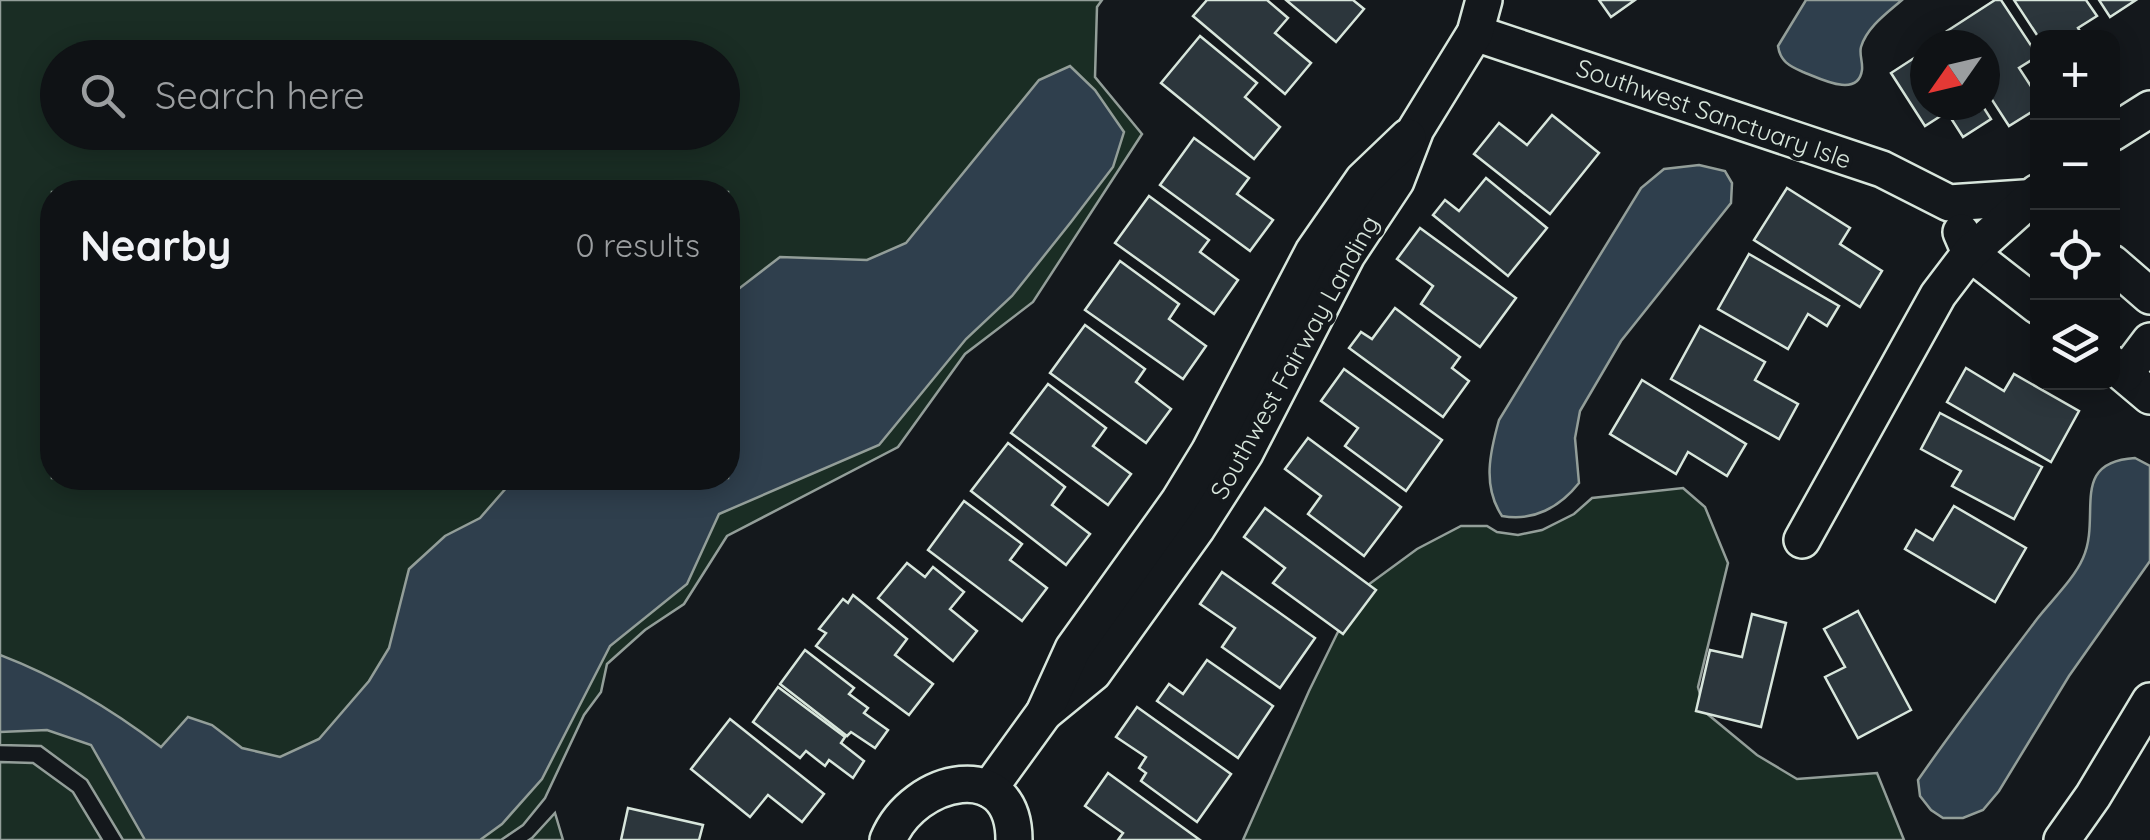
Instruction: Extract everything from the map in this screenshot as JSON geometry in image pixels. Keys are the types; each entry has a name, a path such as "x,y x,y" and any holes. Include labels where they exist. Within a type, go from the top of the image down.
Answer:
{"street":[{"name":"Southwest Fairway Landing","path":"989,789 1044,713 1073,648 1194,504 1209,452 1291,330 1313,252 1363,180 1416,129 1479,16"},
{"name":"Southwest Sanctuary Isle","path":"1479,16 1882,169 1949,204"},
{"path":"2120,128 2150,109"},
{"path":"2030,195 1949,204 1970,253 2030,300"},
{"path":"1802,540 1938,295 1970,253 2030,200"},
{"path":"2120,270 2150,296"},
{"path":"2129,378 2150,342"},
{"path":"2062,840 2094,796 2150,701"},
{"path":"888,840 919,800 940,786 957,783 989,789 1004,803 1014,823 1014,840"},
{"path":"2077,840 2094,796"}],"green space":[{"path":"0,0 1102,0 1097,7 1095,77 1142,134 1033,302 965,354 898,447 727,536 684,604 645,630 607,664 601,692 584,715 545,798 523,825 501,840 123,840 87,780 41,746 0,745"},
{"path":"1683,488 1705,507 1728,563 1698,687 1705,712 1757,755 1797,779 1877,773 1904,840 1243,840 1357,593 1417,549 1461,526 1487,526 1518,535 1542,530 1574,514 1592,498"},
{"path":"0,762 33,763 73,792 102,840 0,840"},
{"path":"555,813 563,840 529,840 532,838"}],"water":[{"path":"1806,0 1902,0 1868,33 1860,52 1859,79 1846,85 1798,70 1781,56 1778,46"},
{"path":"1070,66 1095,90 1124,132 1113,167 1012,296 966,339 879,445 719,514 687,584 610,646 542,779 502,824 480,840 145,840 91,745 47,730 0,732 0,655 84,695 161,747 188,717 212,725 242,748 280,757 319,739 369,681 389,648 409,569 445,536 480,518 504,490 740,490 740,288 780,257 867,260 906,243 1039,80"},
{"path":"1699,165 1725,171 1732,183 1731,203 1621,341 1580,411 1575,438 1579,483 1545,511 1524,517 1502,516 1490,481 1499,420 1641,188 1664,169"},
{"path":"2135,458 2150,466 2150,561 2069,676 1999,791 1983,810 1963,818 1943,818 1920,796 1918,780 2079,566 2088,542 2094,480 2101,469"}],"building":[{"path":"1207,0 1267,0 1288,18 1275,33 1311,63 1285,94 1193,16"},
{"path":"1286,0 1353,0 1364,9 1336,42"},
{"path":"1599,0 1635,0 1611,17"},
{"path":"2001,0 2030,44 2030,61 2019,68 2030,85 2030,113 2009,126 2000,112 2000,30 1949,30"},
{"path":"2014,0 2086,0 2097,16 2079,30 2034,30"},
{"path":"2099,0 2136,0 2110,17"},
{"path":"1200,36 1257,83 1245,97 1280,127 1254,159 1161,83"},
{"path":"1910,61 1910,103 1891,73"},
{"path":"1552,115 1599,153 1550,214 1474,154 1499,123 1527,145"},
{"path":"1952,120 1989,120 1963,137"},
{"path":"1194,138 1249,178 1237,194 1273,220 1250,251 1160,185"},
{"path":"1486,178 1547,228 1508,276 1433,215 1445,200 1459,211"},
{"path":"1787,188 1850,228 1840,244 1882,271 1860,307 1754,240"},
{"path":"1149,196 1209,240 1200,252 1238,280 1214,314 1115,243"},
{"path":"1420,228 1516,298 1480,347 1421,304 1433,286 1397,259"},
{"path":"1749,254 1839,306 1827,326 1808,314 1788,349 1718,309"},
{"path":"1120,261 1179,304 1169,319 1206,346 1183,379 1085,310"},
{"path":"1395,308 1460,357 1452,368 1469,381 1443,417 1349,348 1361,332 1372,339"},
{"path":"1085,325 1145,369 1136,382 1171,409 1146,443 1050,373"},
{"path":"1700,326 1765,362 1755,380 1798,404 1779,439 1671,379"},
{"path":"1966,368 2004,391 2014,374 2030,383 2030,390 2042,390 2079,411 2051,462 1947,402"},
{"path":"1344,369 1442,440 1406,491 1345,446 1358,428 1321,401"},
{"path":"1642,380 1746,444 1727,476 1688,452 1676,474 1610,434"},
{"path":"1048,384 1106,428 1093,446 1131,474 1108,505 1011,433"},
{"path":"1940,413 2042,467 2014,519 1952,486 1961,471 1921,449"},
{"path":"1308,438 1401,507 1364,556 1308,514 1321,496 1285,469"},
{"path":"1008,443 1065,487 1052,505 1090,534 1066,565 971,491"},
{"path":"964,501 1022,544 1010,560 1047,588 1022,621 928,550"},
{"path":"1954,506 2026,548 1995,602 1905,549 1916,530 1933,540"},
{"path":"1265,508 1376,590 1343,634 1273,583 1285,568 1244,537"},
{"path":"907,563 925,577 933,567 964,592 950,609 977,631 953,661 878,598"},
{"path":"1222,572 1315,638 1280,688 1222,647 1235,628 1200,604"},
{"path":"853,595 907,639 895,655 933,684 909,715 816,646 826,633 819,629 843,599 848,603"},
{"path":"1858,611 1911,710 1858,738 1825,677 1845,667 1824,629"},
{"path":"1752,614 1786,623 1761,727 1696,711 1710,650 1742,657"},
{"path":"805,650 854,688 849,694 868,708 864,713 888,730 875,748 851,732 847,736 780,684"},
{"path":"1207,660 1273,706 1238,758 1157,701 1169,684 1183,694"},
{"path":"778,687 845,737 841,743 864,761 853,778 829,760 825,766 806,751 800,758 753,722"},
{"path":"1137,707 1231,774 1197,822 1141,781 1146,773 1139,768 1146,757 1116,737"},
{"path":"730,719 824,794 802,822 768,795 750,817 691,769"},
{"path":"1108,773 1200,840 1118,840 1123,833 1085,806"},
{"path":"628,808 703,825 699,840 621,840"}]}
